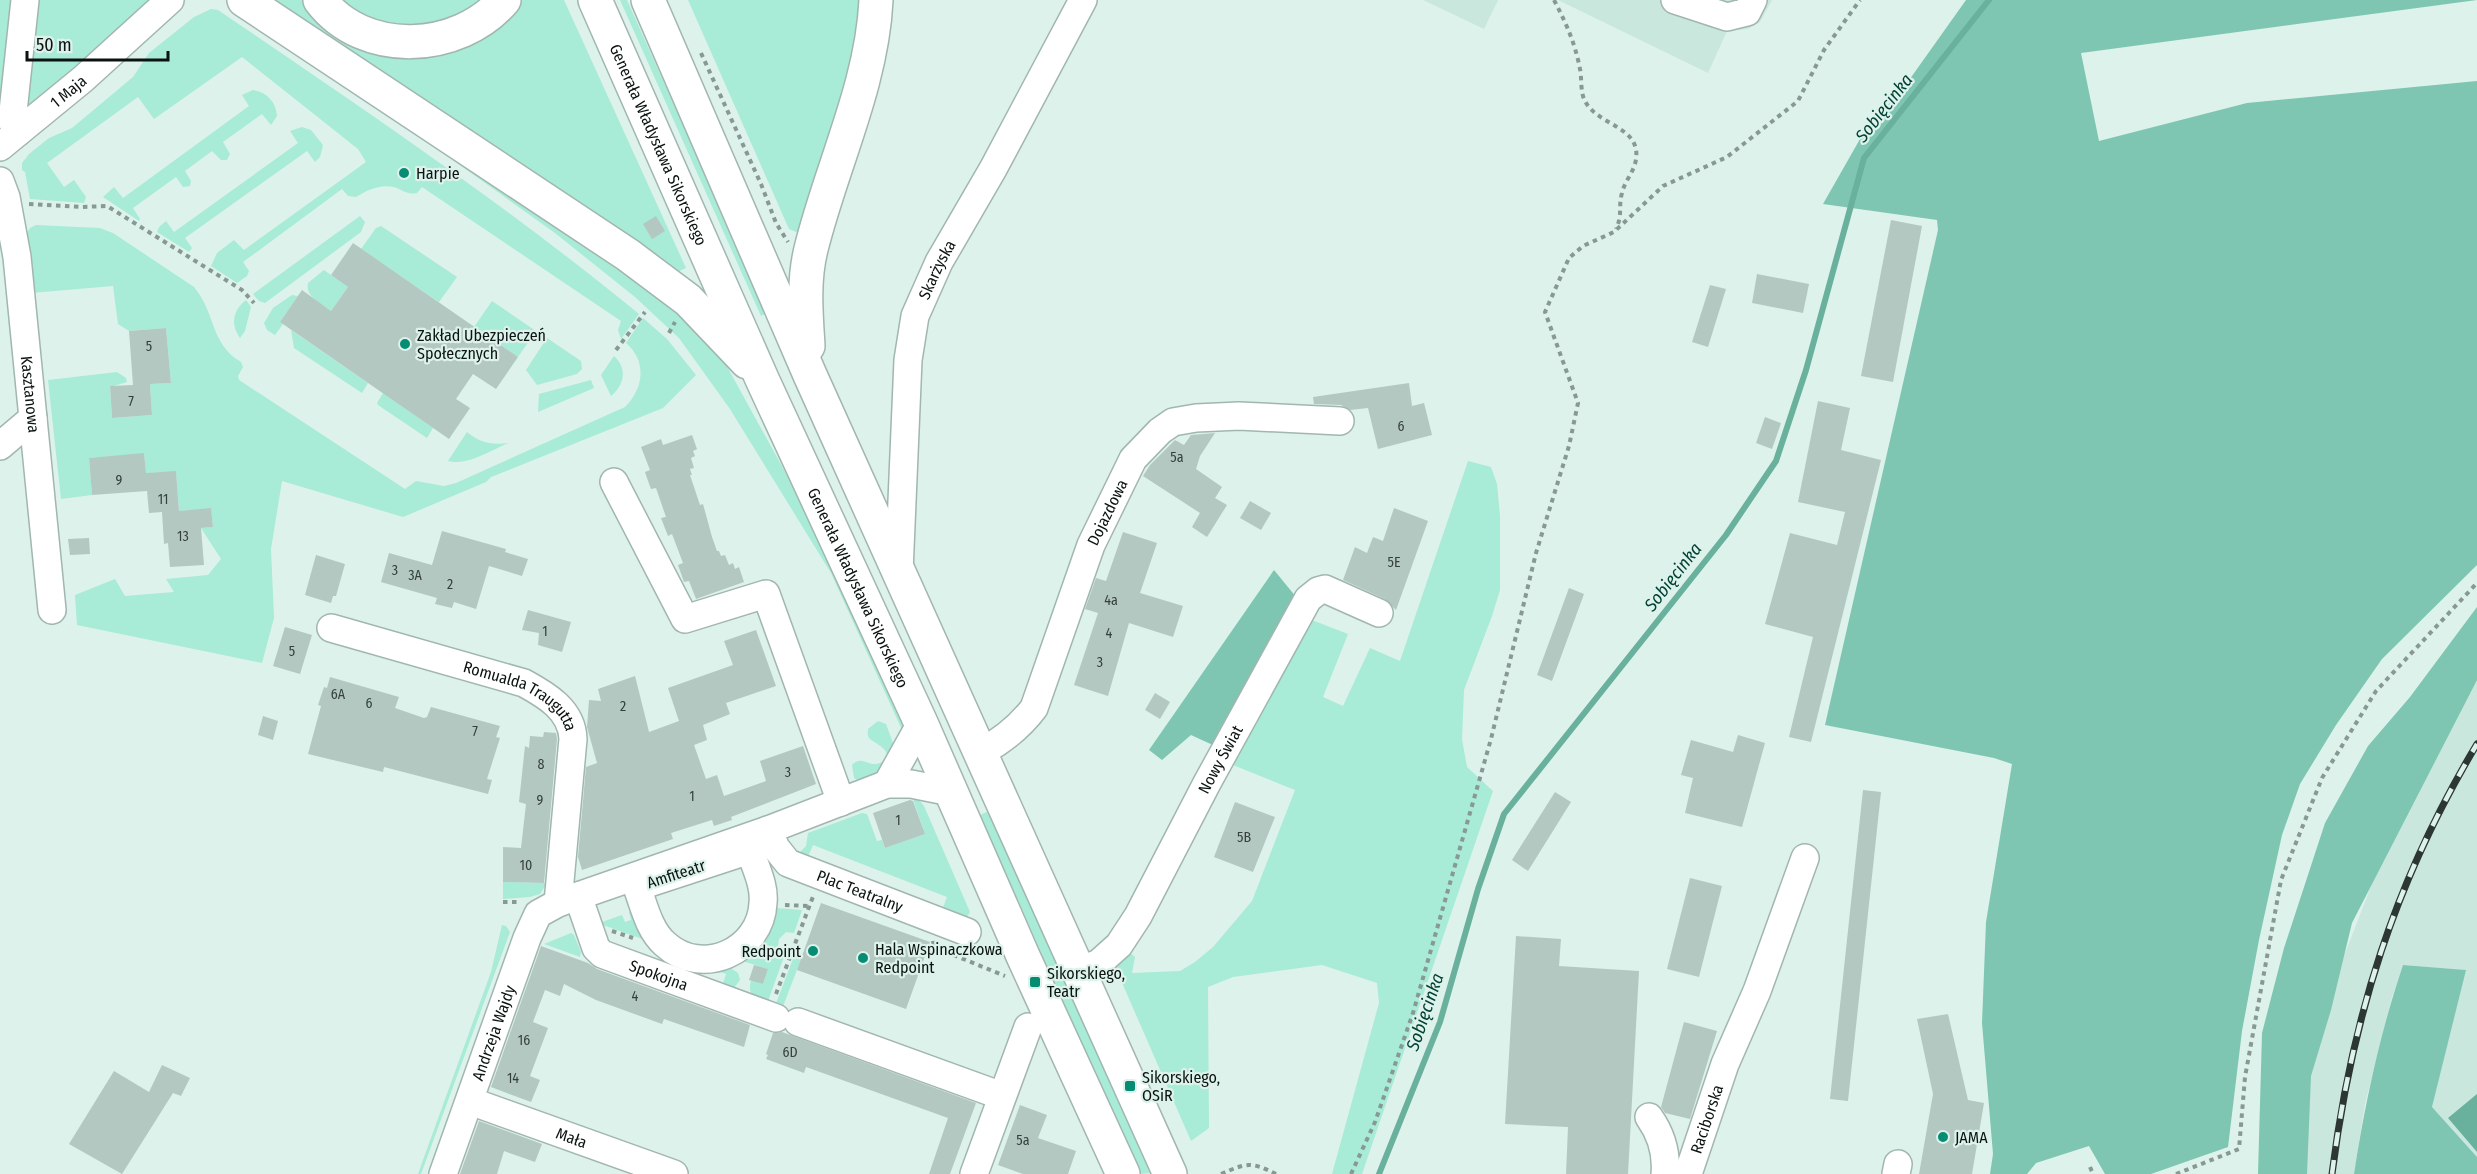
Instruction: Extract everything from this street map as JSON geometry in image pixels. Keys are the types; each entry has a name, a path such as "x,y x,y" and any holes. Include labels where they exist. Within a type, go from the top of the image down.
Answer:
{"main road":[{"path":"244,0 628,255 688,300 762,379"},
{"path":"320,0 326,8 354,28 375,37 401,43 453,36 494,12 504,0"},
{"name":"Generała Władysława Sikorskiego","path":"595,0 762,379 921,723 1023,956 1123,1174"},
{"path":"648,0 793,331 810,375 1170,1174"},
{"path":"810,375 806,303 811,250 862,83 876,16 876,0"},
{"path":"750,348 793,331"}],"street":[{"name":"1 Maja","path":"9,140 25,0"},
{"name":"1 Maja","path":"9,140 83,79 170,0"},
{"name":"Skarżyska","path":"899,573 908,360 915,316 939,262 993,169 1083,0"},
{"path":"1675,0 1727,17 1747,12 1753,0"},
{"name":"Kasztanowa","path":"0,181 6,197 17,256 52,610"},
{"name":"Dojazdowa","path":"980,753 1000,742 1023,724 1034,708 1091,545 1133,459 1160,431 1173,422 1196,418 1239,417 1340,421"},
{"path":"0,446 33,418"},
{"path":"614,482 685,619 766,594 842,802"},
{"name":"Nowy Świat","path":"1078,971 1099,963 1119,945 1138,916 1207,783 1308,599 1318,591 1325,589 1379,613"},
{"name":"Romualda Traugutta","path":"331,628 524,683 544,694 562,711 573,730 568,899"},
{"path":"888,784 921,723"},
{"path":"568,899 768,830 888,784 910,784 951,792"},
{"name":"Plac Teatralny","path":"768,830 776,848 788,863 967,932"},
{"name":"Amfiteatr","path":"750,850 762,886 764,901 759,923 749,939 729,954 708,960 688,957 667,946 655,932 638,887 750,850"},
{"name":"Raciborska","path":"1688,1174 1725,1064 1757,991 1804,858"},
{"name":"Spokojna","path":"568,899 596,948 602,954 1002,1096"},
{"name":"Andrzeja Wajdy","path":"443,1174 527,938 538,914 568,899"},
{"path":"974,1174 1028,1027"},
{"name":"Mała","path":"470,1101 674,1174"},
{"path":"1649,1117 1659,1131 1665,1174"}],"path":[{"path":"1554,0 1572,34 1584,99 1596,116 1621,128 1632,138 1636,148 1635,163 1622,194 1621,218 1614,232"},
{"path":"1351,1174 1375,1122 1416,1002 1491,739 1536,553 1569,446 1578,403 1545,312 1569,258 1583,246 1614,232 1663,186 1727,157 1798,101 1824,50 1860,0"},
{"path":"698,46 761,184 782,236 789,243 798,246"},
{"path":"21,200 32,205 106,206 242,290 254,303"},
{"path":"616,350 645,312"},
{"path":"2176,1174 2239,1149 2245,1077 2281,880 2322,778 2376,691 2477,583"},
{"path":"778,904 809,906"},
{"path":"602,927 644,942"},
{"path":"1221,1174 1246,1164 1256,1164 1276,1174"},
{"path":"2090,1167 2093,1174"}],"shaded area":[{"path":"0,0 18,0 0,126"},
{"path":"33,0 158,0 18,113"},
{"path":"273,0 309,0 393,49 520,0 564,0 686,268 675,273"},
{"path":"336,0 494,0 458,25 381,26"},
{"path":"620,0 627,0 767,313 761,316"},
{"path":"688,0 861,0 853,78 808,237 789,229"},
{"path":"1423,0 1498,0 1484,29"},
{"path":"1558,0 1772,0 1760,22 1748,29 1727,31 1708,73"},
{"path":"1966,0 2477,0 2081,53 2099,141 2247,103 2477,81 2477,565 2382,659 2336,725 2300,784 2282,835 2259,940 2242,1031 2228,1147 2151,1174 2105,1174 2089,1146 2036,1163 2027,1174 1990,1174 1993,1154 1982,1023 1986,922 2012,764 1994,758 1825,725 1938,230 1937,220 1823,204 1860,139 1912,76"},
{"path":"211,9 218,10 326,83 485,195 639,314 621,339 618,330 621,321 422,187 417,193 408,193 394,187 379,187 356,197 348,196 342,189 243,262 249,271 247,276 237,283 211,266 217,253 234,240 244,250 366,162 358,149 242,57 154,119 138,97 47,163 64,187 74,180 86,197 84,203 30,199 25,172 22,170 22,163 29,154 49,138 72,128 133,77 149,53 194,17"},
{"path":"253,90 270,98 277,116 271,125 262,114 223,142 230,154 227,160 221,160 212,151 185,171 191,181 190,186 183,187 176,177 133,208 139,221 103,197 114,187 123,198 249,106 242,95"},
{"path":"302,127 311,130 323,145 320,157 315,162 307,151 185,238 192,248 189,252 157,232 166,221 174,232 298,143 290,131"},
{"path":"415,133 675,306 719,352 827,548 902,719 902,730 831,573 730,409 679,338 635,297 555,233"},
{"path":"360,216 365,222 361,232 265,303 259,301 253,294"},
{"path":"36,225 100,228 113,233 194,287 206,307 218,337 231,355 241,362 243,367 238,376 239,380 405,489 416,481 444,486 456,483 625,407 636,392 641,375 637,358 626,343 643,318 667,339 696,375 663,408 491,477 486,482 403,517 282,481 271,549 274,618 262,663 77,625 75,595 115,579 125,596 174,592 166,579 208,575 221,559 201,528 213,527 211,509 179,511 176,472 146,473 144,454 89,458 92,495 61,499 48,380 117,372 126,378 127,382 110,387 112,418 152,415 150,384 171,383 166,328 129,331 118,324 113,286 31,293 25,236 30,228"},
{"path":"381,226 457,277 439,302 361,249 376,228"},
{"path":"324,270 348,287 331,311 311,296 308,288 308,283"},
{"path":"292,295 298,296 280,322 283,324 275,335 267,330 264,323 273,308"},
{"path":"246,300 251,307 245,331 240,338 235,328 234,318 238,308"},
{"path":"492,301 536,331 518,357 474,327"},
{"path":"291,330 368,383 362,393 294,348"},
{"path":"547,338 581,361 582,369 577,374 537,385 526,370"},
{"path":"614,356 621,366 623,377 619,387 611,396 601,375"},
{"path":"591,380 594,388 538,412 539,394"},
{"path":"383,393 433,428 427,438 378,405"},
{"path":"467,432 486,442 508,443 471,460 448,461"},
{"path":"1468,461 1491,467 1497,484 1500,516 1500,590 1464,690 1462,739 1467,767 1493,791 1362,1174 1332,1174 1379,1003 1377,983 1322,965 1233,977 1208,987 1209,1128 1191,1141 1113,962 1126,949 1135,957 1132,973 1180,971 1213,947 1252,901 1295,790 1228,763 1312,620 1348,634 1323,697 1343,706 1370,648 1400,661"},
{"path":"1274,570 1301,603 1215,746 1191,735 1162,760 1149,750"},
{"path":"2477,607 2477,680 2352,923 2331,1010 2311,1076 2307,1174 2258,1174 2262,1033 2284,948 2325,823 2368,746 2410,697"},
{"path":"2477,669 2477,1157 2432,1107 2465,970 2403,965 2392,997 2365,1104 2354,1174 2293,1174 2303,1062 2433,726"},
{"path":"878,721 886,724 893,743 881,768 871,777 857,780 854,778 852,765 859,761 880,763 887,755 883,748 868,736 868,729"},
{"path":"913,799 919,800 924,806 970,912 964,922 941,913 947,897 813,845 807,859 799,853 806,846 808,833 862,813 867,814 877,841 882,840 885,848 925,834"},
{"path":"989,811 1150,1173 1140,1174 980,815"},
{"path":"503,882 547,883 540,894 503,899"},
{"path":"644,907 651,942 603,925 602,922 622,915 625,922 631,920 629,912"},
{"path":"763,907 802,910 794,933 786,932 779,939 778,946 785,954 767,1004 753,996 750,985 751,980 763,984 768,969 736,959 732,969 738,973 740,980 734,988 722,987 726,974 700,965 695,976 692,975 695,963 683,959 677,971 678,957 708,960"},
{"path":"502,925 506,926 510,932 421,1174 418,1174 491,972"},
{"path":"571,933 581,952 580,957 544,944"},
{"path":"796,951 803,954 782,1009 775,1006"},
{"path":"2403,965 2466,970 2432,1107 2477,1157 2477,1174 2354,1174 2374,1068"},
{"path":"2477,1094 2477,1152 2448,1118"}],"building":[{"path":"656,216 665,231 652,239 643,224"},
{"path":"1891,220 1922,226 1893,382 1861,376"},
{"name":"Zakład Ubezpieczeń Społecznych","path":"353,243 518,357 496,389 473,374 456,399 470,408 449,439 280,322 302,290 331,311 348,287 331,275"},
{"path":"1757,274 1809,284 1803,313 1752,303"},
{"path":"1710,285 1726,289 1708,347 1692,342"},
{"path":"166,328 171,383 150,384 152,415 112,418 110,386 133,385 129,331"},
{"path":"1409,383 1412,406 1424,403 1432,435 1378,449 1368,408 1350,410 1341,405 1314,404 1313,397"},
{"path":"1818,401 1850,408 1841,450 1881,460 1811,742 1789,737 1813,637 1765,624 1790,533 1837,545 1845,512 1798,502"},
{"path":"1765,417 1781,423 1772,449 1756,443"},
{"path":"1215,433 1200,456 1196,469 1222,487 1215,498 1227,505 1207,537 1192,527 1200,513 1143,476 1150,465 1175,440 1184,445 1191,435"},
{"path":"692,435 697,449 693,451 695,456 691,458 694,468 690,469 692,475 690,475 700,505 703,504 717,551 721,556 725,555 729,565 733,563 735,569 739,567 744,582 696,599 689,581 684,582 678,565 683,563 672,534 668,536 661,518 666,517 656,488 651,489 648,481 645,472 650,470 641,447 661,439 663,445"},
{"path":"144,453 146,473 176,471 179,511 211,508 213,527 201,528 204,565 170,567 168,543 164,544 162,512 149,513 147,491 92,495 89,458"},
{"path":"1250,501 1271,513 1261,530 1240,518"},
{"path":"1394,508 1428,521 1396,610 1385,599 1343,580 1355,547 1367,553 1373,537 1383,541"},
{"path":"442,531 506,549 505,552 528,559 522,576 489,566 476,609 454,602 452,608 435,604 437,598 381,582 389,553 432,565"},
{"path":"1123,532 1157,543 1140,593 1183,606 1173,637 1129,623 1108,696 1074,685 1098,613 1085,609 1096,578 1106,581"},
{"path":"89,538 90,554 70,555 68,539"},
{"path":"316,555 345,564 336,596 333,596 331,603 305,595"},
{"path":"1569,588 1584,594 1552,681 1537,675"},
{"path":"528,610 571,622 562,652 538,645 539,633 522,630"},
{"path":"285,627 312,635 300,674 273,666"},
{"path":"756,630 776,686 726,703 730,714 703,725 707,740 694,745 706,779 717,775 724,796 766,781 760,761 803,746 816,784 731,817 732,820 714,826 712,820 671,833 673,839 582,870 578,857 586,767 597,763 587,727 589,700 601,701 598,689 635,676 649,732 679,721 668,688 733,665 724,641"},
{"path":"330,677 399,697 395,708 424,718 427,717 431,707 500,726 496,737 500,738 487,779 492,780 488,794 384,767 383,772 308,754 321,706 318,705"},
{"path":"1155,693 1170,702 1160,719 1145,710"},
{"path":"263,716 278,721 273,740 258,735"},
{"path":"544,732 556,733 557,739 544,883 503,882 503,847 521,848 526,804 519,802 525,746 529,748 530,736 543,737"},
{"path":"1738,735 1765,743 1742,827 1685,813 1693,778 1681,775 1691,740 1733,752"},
{"path":"1863,790 1881,792 1848,1101 1830,1099"},
{"path":"1555,792 1571,802 1528,871 1512,860"},
{"path":"910,800 913,801 925,834 885,848 873,813"},
{"path":"1235,802 1275,817 1253,872 1214,857"},
{"path":"1690,878 1722,886 1699,977 1667,969"},
{"name":"Hala Wspinaczkowa Redpoint","path":"821,903 930,942 906,1009 797,970"},
{"path":"1516,936 1561,939 1559,966 1639,971 1628,1174 1566,1174 1568,1127 1505,1124"},
{"path":"541,946 750,1025 744,1047 664,1019 662,1024 596,1000 564,984 560,996 545,990 533,1022 548,1028 530,1076 540,1080 531,1102 491,1087"},
{"path":"754,965 768,969 763,984 749,980"},
{"path":"1948,1014 1968,1100 1984,1103 1972,1174 1919,1174 1933,1094 1917,1019"},
{"path":"1684,1022 1717,1031 1690,1119 1665,1113 1661,1107"},
{"path":"782,1032 976,1103 950,1174 929,1174 948,1118 806,1067 804,1073 766,1059 773,1033"},
{"path":"162,1065 190,1078 181,1096 173,1093 122,1174 69,1144 114,1071 149,1092"},
{"path":"1020,1105 1047,1115 1038,1138 1076,1151 1068,1174 1023,1174 998,1165"},
{"path":"479,1121 542,1144 535,1162 504,1151 497,1174 460,1174"}],"waterway":[{"name":"Sobięcinka","path":"1379,1174 1440,1022 1478,889 1504,814 1726,535 1776,461 1806,370 1864,158 1989,0"}],"railway":[{"path":"2332,1174 2352,1059 2381,951 2400,899 2423,847 2448,795 2477,744"}],"place":[{"name":"Harpie","path":"404,173"},
{"name":"Zakład Ubezpieczeń Społecznych","path":"405,344"},
{"name":"Redpoint","path":"813,951"},
{"name":"Hala Wspinaczkowa Redpoint","path":"863,958"},
{"name":"Sikorskiego, Teatr","path":"1035,982"},
{"name":"Sikorskiego, OSiR","path":"1130,1086"},
{"name":"JAMA","path":"1943,1137"}]}
